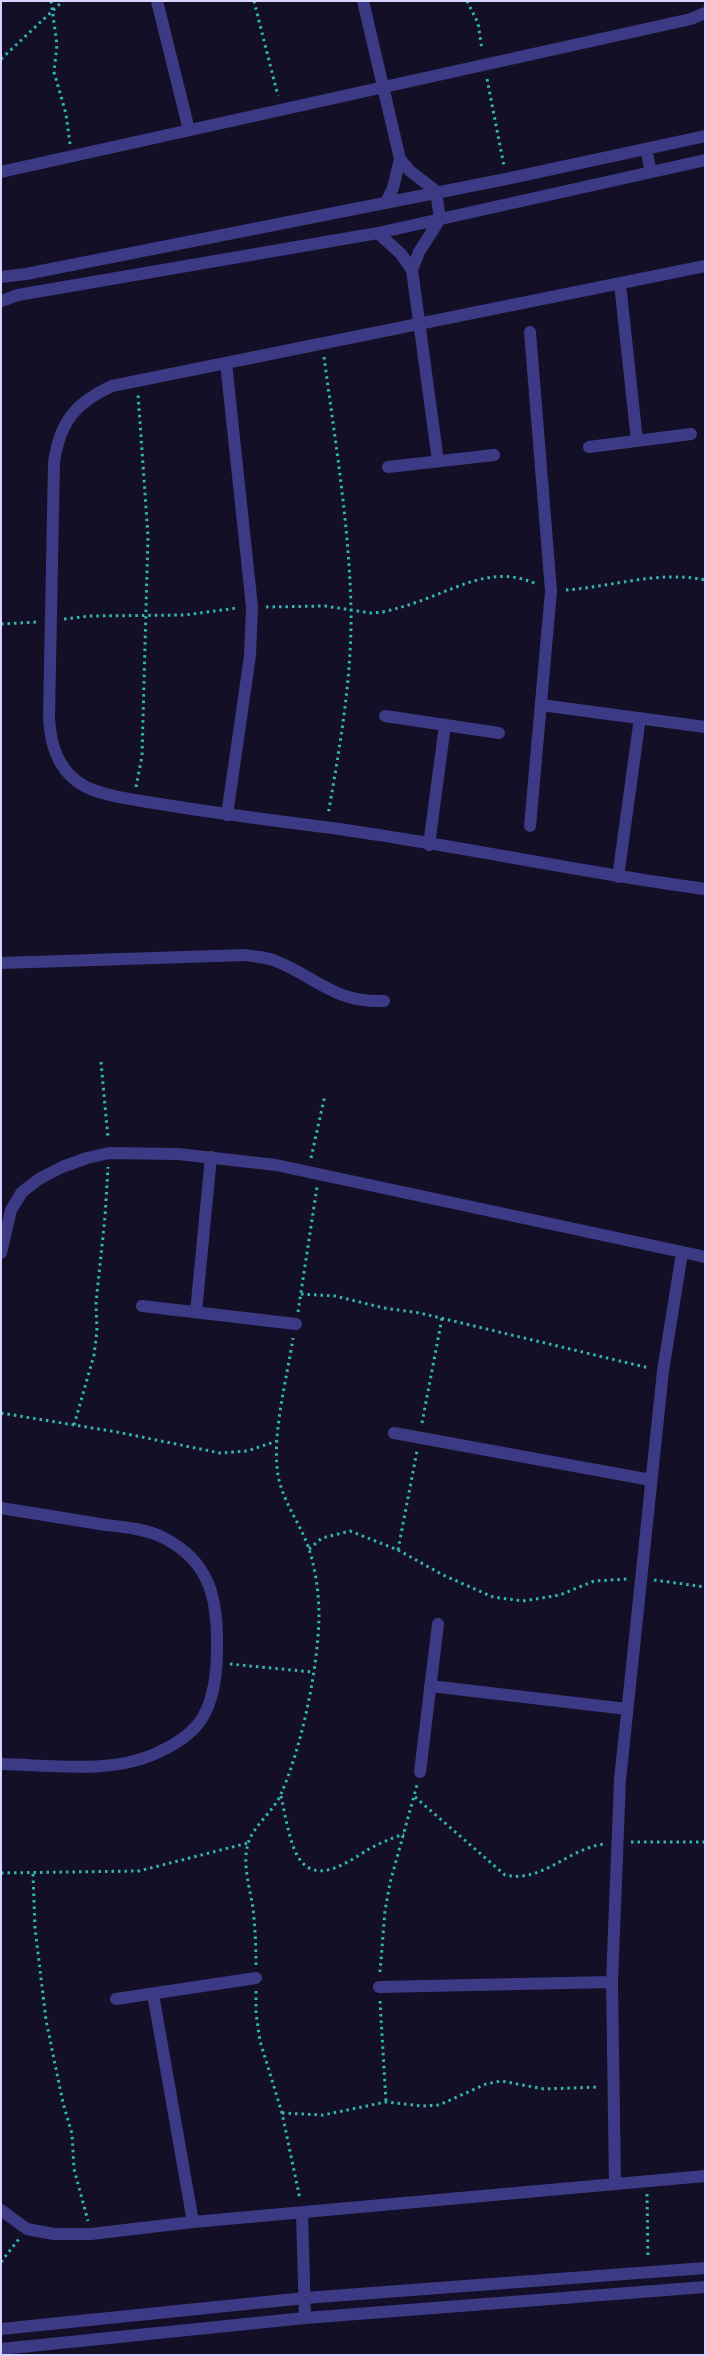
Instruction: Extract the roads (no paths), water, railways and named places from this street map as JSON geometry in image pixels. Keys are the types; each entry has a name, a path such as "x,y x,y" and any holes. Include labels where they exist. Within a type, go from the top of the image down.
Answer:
{"street":[{"path":"157,1 189,130"},
{"path":"363,1 400,159 397,174 386,202"},
{"path":"1,172 692,18 705,13"},
{"path":"1,277 26,274 506,178 705,136"},
{"path":"646,148 650,172"},
{"path":"400,159 410,171 436,191 440,219 428,235 412,270"},
{"path":"1,301 18,295 378,233 705,160"},
{"path":"378,233 401,254 412,270 438,461"},
{"path":"705,266 420,325 226,362 112,386 93,394 78,407 65,423 57,442 54,462 50,620 50,738 57,758 69,774 86,786 132,799 227,815 326,827 618,877 705,888"},
{"path":"620,284 637,441"},
{"path":"530,332 551,591 530,826"},
{"path":"226,362 252,607 250,656 227,815"},
{"path":"589,447 691,434"},
{"path":"388,467 494,455"},
{"path":"541,705 705,727"},
{"path":"385,716 499,733"},
{"path":"618,877 640,718"},
{"path":"429,845 445,725"},
{"path":"1,962 246,956 271,959 348,998 364,1002 384,1001"},
{"path":"1,1253 4,1231 11,1210 22,1192 39,1179 62,1167 109,1153 211,1157 314,1172 705,1257"},
{"path":"196,1312 211,1157"},
{"path":"615,2184 612,1982 616,1842 627,1709 663,1371 682,1253"},
{"path":"142,1306 296,1324"},
{"path":"394,1433 651,1480"},
{"path":"1,1508 135,1529 163,1537 186,1552 204,1574 215,1599 218,1627 217,1662 213,1688 204,1716 186,1738 160,1752 131,1762 96,1766 1,1764"},
{"path":"420,1772 438,1624"},
{"path":"430,1686 627,1709"},
{"path":"116,1999 256,1978"},
{"path":"379,1987 612,1982"},
{"path":"153,1994 193,2222"},
{"path":"1,2210 27,2229 54,2234 91,2234 193,2222 705,2176"},
{"path":"302,2212 305,2318"},
{"path":"1,2329 305,2298 705,2268"},
{"path":"1,2349 305,2318 705,2287"}]}
